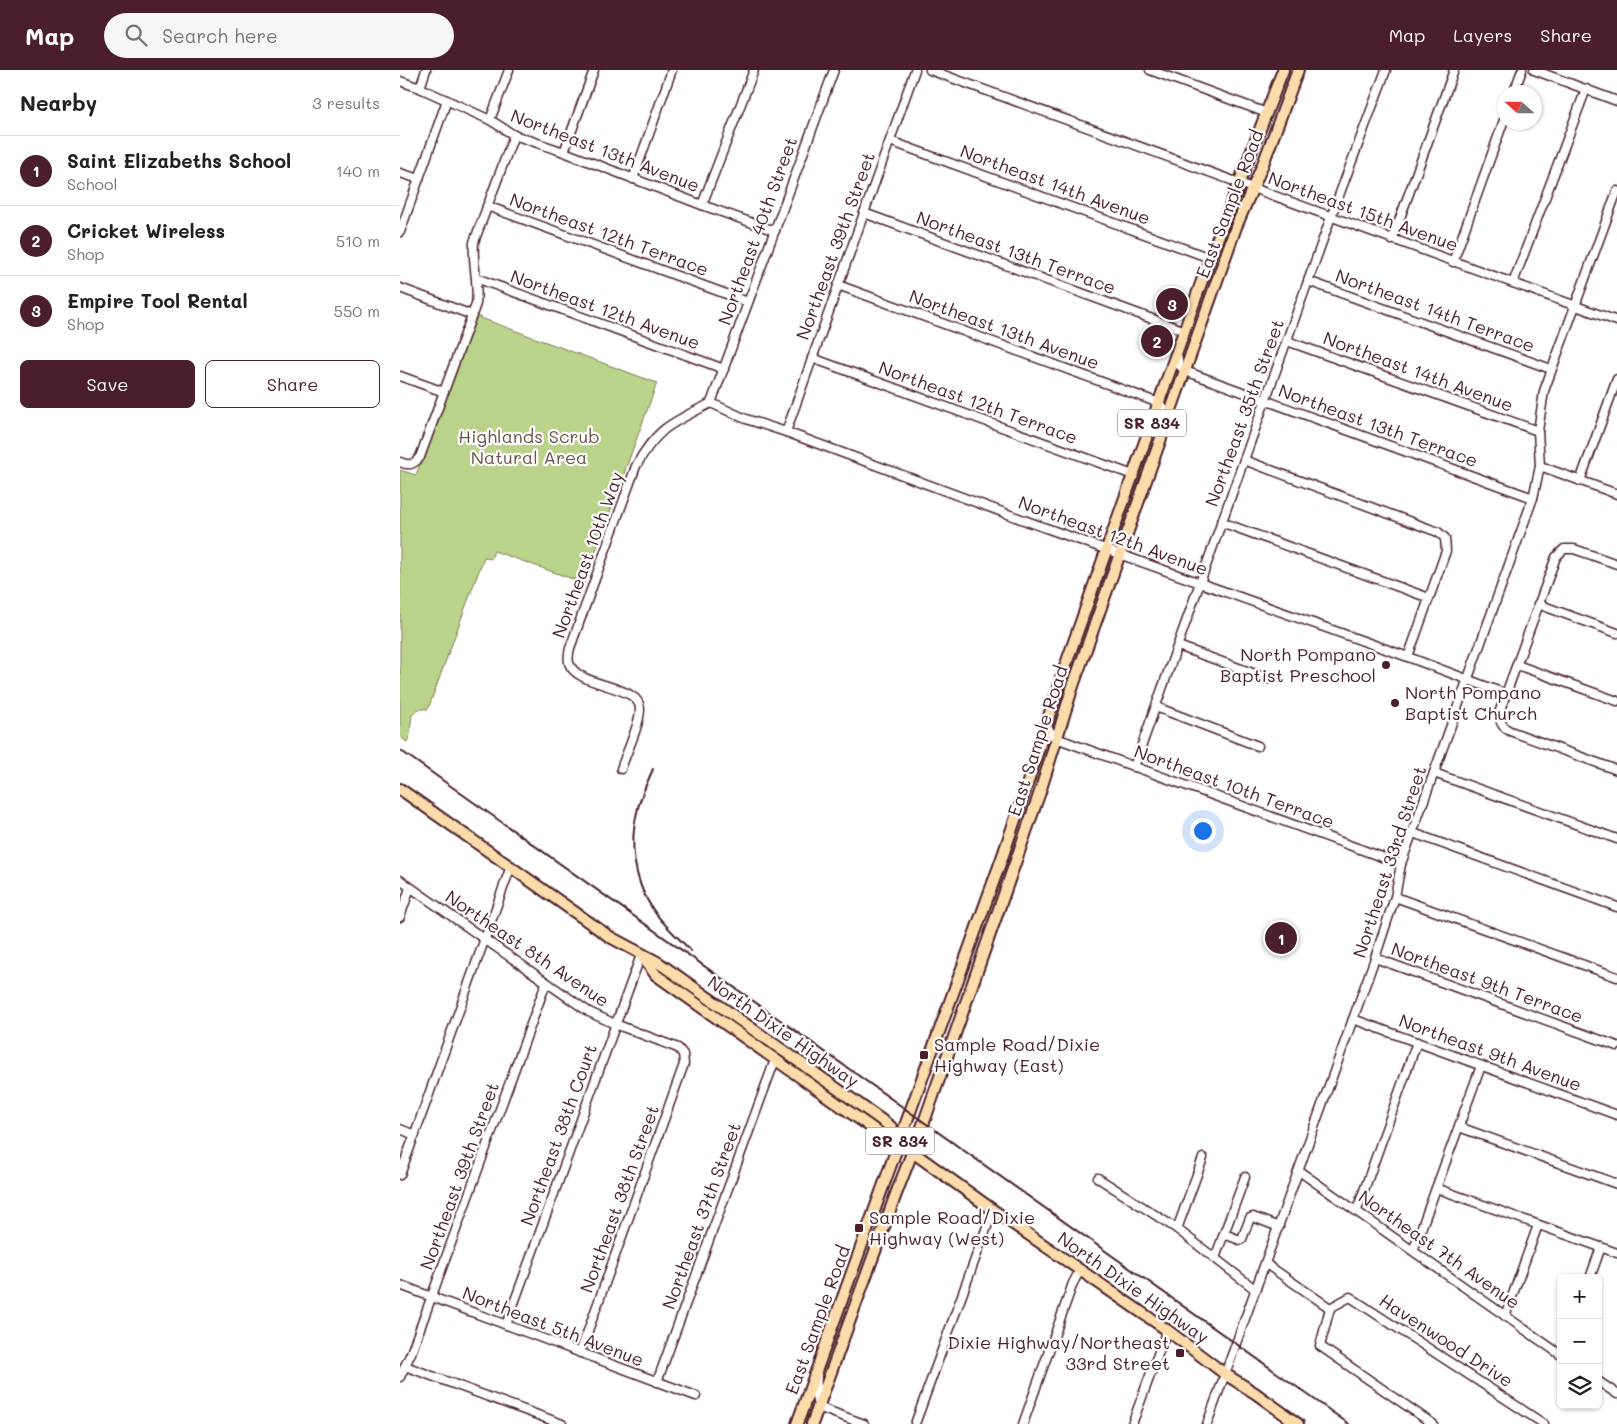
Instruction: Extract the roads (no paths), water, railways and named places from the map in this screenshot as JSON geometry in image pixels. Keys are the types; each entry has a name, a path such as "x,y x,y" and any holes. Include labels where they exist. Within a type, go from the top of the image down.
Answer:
{"main road":[{"name":"East Sample Road","path":"797,1424 1022,801 1046,722 1210,258 1283,70"},
{"name":"East Sample Road","path":"812,1424 912,1152 1040,792 1056,738 1236,227 1298,70"},
{"path":"1040,741 1048,749 1050,758"},
{"name":"North Dixie Highway","path":"400,789 610,937 659,963 880,1119 890,1127 900,1143"},
{"path":"970,945 972,958 978,967"},
{"name":"North Dixie Highway","path":"641,954 656,975 882,1135 900,1143 992,1210 1167,1330 1225,1374 1298,1424"},
{"path":"805,1403 809,1412 806,1424"}],"street":[{"path":"420,88 426,70"},
{"path":"490,120 509,70"},
{"path":"564,152 594,70"},
{"path":"633,179 672,70"},
{"path":"702,206 754,70"},
{"name":"Northeast 40th Street","path":"711,403 834,70"},
{"name":"Northeast 39th Street","path":"786,432 915,70"},
{"name":"Northeast 15th Avenue","path":"930,70 1617,322"},
{"path":"1150,70 1267,113"},
{"name":"Northeast 35th Street","path":"1134,767 1331,217 1386,70"},
{"path":"1392,240 1454,70"},
{"path":"1517,85 1522,70"},
{"path":"1534,70 1617,101"},
{"name":"Northeast 13th Avenue","path":"400,81 420,88 490,120 514,135 774,231"},
{"path":"1513,283 1586,89"},
{"path":"400,232 447,100"},
{"path":"1453,262 1500,130"},
{"path":"400,462 408,465 414,464 420,457 472,315 477,294 472,255 474,242 514,135"},
{"name":"Northeast 14th Avenue","path":"890,141 1210,258"},
{"path":"400,172 419,180"},
{"name":"Northeast 33rd Street","path":"1207,1424 1354,1019 1395,897 1401,864 1533,498 1540,466 1538,431 1544,390 1617,191"},
{"name":"Northeast 12th Terrace","path":"488,206 748,302"},
{"name":"Northeast 13th Terrace","path":"864,213 1185,331"},
{"name":"Northeast 12th Avenue","path":"476,278 724,369"},
{"name":"Northeast 14th Terrace","path":"1308,281 1551,369"},
{"name":"Northeast 13th Avenue","path":"838,285 1159,403"},
{"path":"400,288 472,315"},
{"name":"Northeast 14th Avenue","path":"1287,341 1538,431"},
{"path":"1176,354 1179,365 1186,370"},
{"name":"Northeast 12th Terrace","path":"812,358 1133,475"},
{"name":"Northeast 13th Terrace","path":"1186,370 1265,401 1533,498"},
{"path":"400,376 444,392"},
{"path":"1580,481 1617,379"},
{"name":"Northeast 12th Avenue","path":"711,403 746,419 1506,694"},
{"name":"Northeast 10th Way","path":"621,768 638,722 640,709 638,700 626,693 581,677 572,670 568,661 570,648 636,466 647,446 662,430 682,417 711,403"},
{"path":"1159,403 1165,409 1168,420"},
{"path":"1244,460 1438,532 1445,538 1446,551 1408,658"},
{"path":"1540,466 1617,494"},
{"path":"1221,522 1430,598"},
{"path":"1617,564 1574,549 1564,549 1556,557 1499,714 1503,728 1617,770"},
{"path":"1538,604 1617,633"},
{"path":"1178,646 1269,679"},
{"path":"1517,665 1617,701"},
{"path":"1156,707 1258,746"},
{"path":"1046,722 1049,732 1056,738"},
{"name":"Northeast 10th Terrace","path":"1056,738 1401,864"},
{"path":"1434,772 1617,839"},
{"path":"1413,833 1617,908"},
{"path":"400,1175 511,866"},
{"name":"Northeast 8th Avenue","path":"400,880 589,1012 678,1048 683,1054"},
{"path":"400,918 410,888"},
{"path":"1395,897 1617,977"},
{"name":"Northeast 38th Court","path":"506,1325 641,954"},
{"name":"Northeast 9th Terrace","path":"1375,958 1617,1046"},
{"name":"Northeast 39th Street","path":"400,1377 432,1297 546,983"},
{"name":"Northeast 9th Avenue","path":"1354,1019 1617,1115"},
{"path":"1356,1210 1417,1042"},
{"name":"Northeast 38th Street","path":"580,1353 684,1064 683,1054"},
{"name":"Northeast 37th Street","path":"657,1382 775,1060"},
{"path":"1413,1251 1481,1066"},
{"path":"1459,1127 1617,1184"},
{"path":"400,1129 415,1135"},
{"path":"1176,1229 1203,1158"},
{"name":"Northeast 7th Avenue","path":"1299,1171 1557,1352"},
{"path":"1215,1258 1245,1177"},
{"path":"1098,1178 1176,1229 1256,1290"},
{"path":"1436,1188 1617,1253"},
{"path":"915,1424 992,1210"},
{"path":"1224,1234 1242,1239 1250,1218 1253,1217 1279,1227"},
{"path":"1505,1316 1538,1225"},
{"path":"1591,1274 1601,1247"},
{"path":"1266,1264 1330,1308 1320,1346 1433,1424"},
{"path":"1024,1424 1080,1270"},
{"name":"Northeast 5th Avenue","path":"400,1285 696,1396"},
{"name":"Havenwood Drive","path":"1330,1308 1350,1297 1544,1424"},
{"path":"1132,1424 1167,1330"},
{"path":"405,1366 559,1423"},
{"path":"818,1368 816,1395 818,1407 864,1424"},
{"path":"1602,1384 1617,1394"}],"railway":[{"path":"400,750 1349,1424"},
{"path":"653,769 640,801 633,836 637,874 646,897 656,914 691,951"}],"place":[{"name":"Empire Tool Rental","path":"1172,304"},
{"name":"Cricket Wireless","path":"1157,341"},
{"name":"North Pompano Baptist Preschool","path":"1386,665"},
{"name":"North Pompano Baptist Church","path":"1395,703"},
{"name":"Saint Elizabeths School","path":"1281,938"},
{"name":"Sample Road/Dixie Highway (East)","path":"924,1055"},
{"name":"Sample Road/Dixie Highway (West)","path":"859,1228"},
{"name":"Dixie Highway/Northeast 33rd Street","path":"1180,1353"}],"park label":[{"name":"Highlands Scrub Natural Area","path":"529,447"}]}
